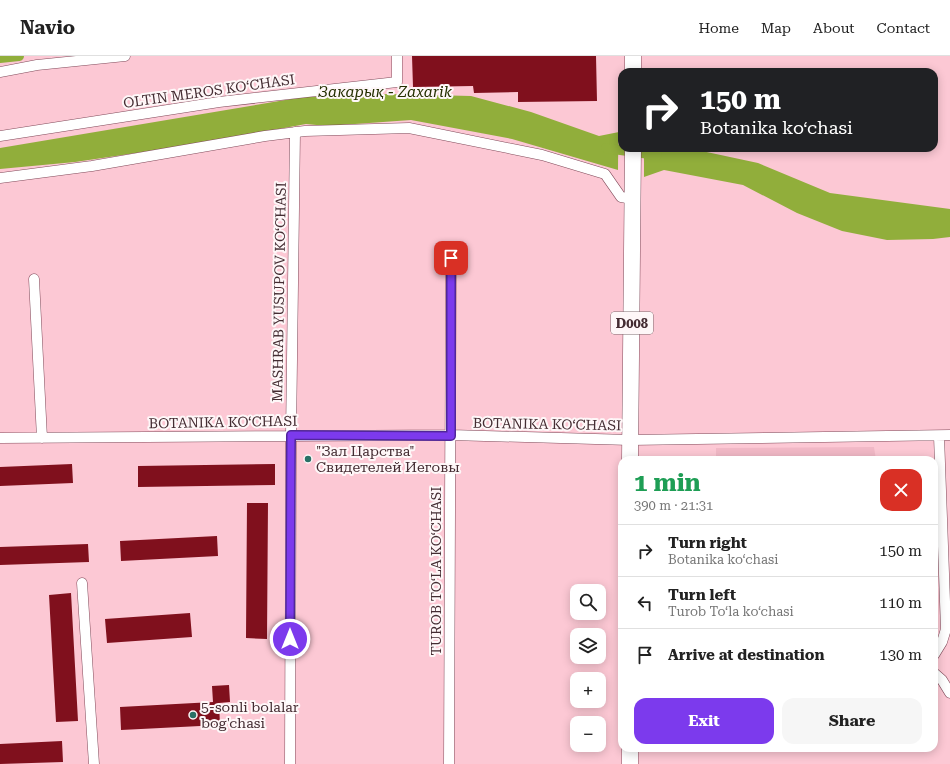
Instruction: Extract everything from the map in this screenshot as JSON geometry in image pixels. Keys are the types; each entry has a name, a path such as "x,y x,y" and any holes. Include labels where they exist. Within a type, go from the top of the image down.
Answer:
{"main road":[{"path":"633,56 633,68"},
{"name":"D008","path":"630,456 633,152"},
{"path":"630,752 630,764"}],"street":[{"path":"0,72 37,65 125,56"},
{"name":"OLTIN MEROS KO‘CHASI","path":"0,136 219,102 397,82 397,56"},
{"path":"0,178 92,166 295,132 409,128 542,155 605,174 621,197 633,192"},
{"name":"MASHRAB YUSUPOV KO‘CHASI","path":"290,764 291,435 295,132"},
{"name":"TUROB TO‘LA KO‘CHASI","path":"448,764 451,258"},
{"path":"34,279 42,438"},
{"name":"BOTANIKA KO‘CHASI","path":"0,438 291,435 451,436 630,440 950,435"},
{"path":"938,648 942,642 946,629 939,436"},
{"path":"82,583 94,764"},
{"path":"938,676 950,693"}],"shaded area":[{"path":"389,94 471,96 531,112 599,136 618,132 618,170 512,139 411,120 327,126 306,124 184,146 75,162 0,169 0,148 303,97"},
{"path":"644,152 707,152 758,163 830,193 950,209 950,237 887,240 842,231 797,213 743,185 664,170 644,177"},
{"path":"874,447 875,456 716,456 716,448"}],"pier":[{"path":"618,152 620,152 620,170 618,172"},
{"path":"642,152 644,152 644,179 642,177"}],"building":[{"path":"412,56 596,56 597,101 518,102 518,92 474,93 473,86 413,87"},
{"path":"72,464 73,483 0,486 0,467"},
{"path":"275,464 275,485 138,487 138,466"},
{"path":"247,503 268,503 267,639 246,638"},
{"path":"217,536 218,556 121,561 120,541"},
{"path":"88,544 89,562 0,565 0,547"},
{"path":"71,593 78,721 56,722 49,595"},
{"path":"190,613 192,637 107,643 105,619"},
{"path":"229,685 230,702 219,703 220,725 121,730 120,707 213,702 212,686"},
{"path":"62,741 63,762 0,764 0,744"}],"waterway":[{"path":"0,58 19,56"},
{"name":"Закарық - Zaxarik","path":"606,148 618,150"},
{"name":"Закарық - Zaxarik","path":"635,152 657,155"}],"place":[{"name":"\"Зал Царства\" Свидетелей Иеговы","path":"308,459"},
{"name":"5-sonli bolalar bog'chasi","path":"193,715"}],"route":[{"path":"290,639 291,435 451,436 451,258"}]}
